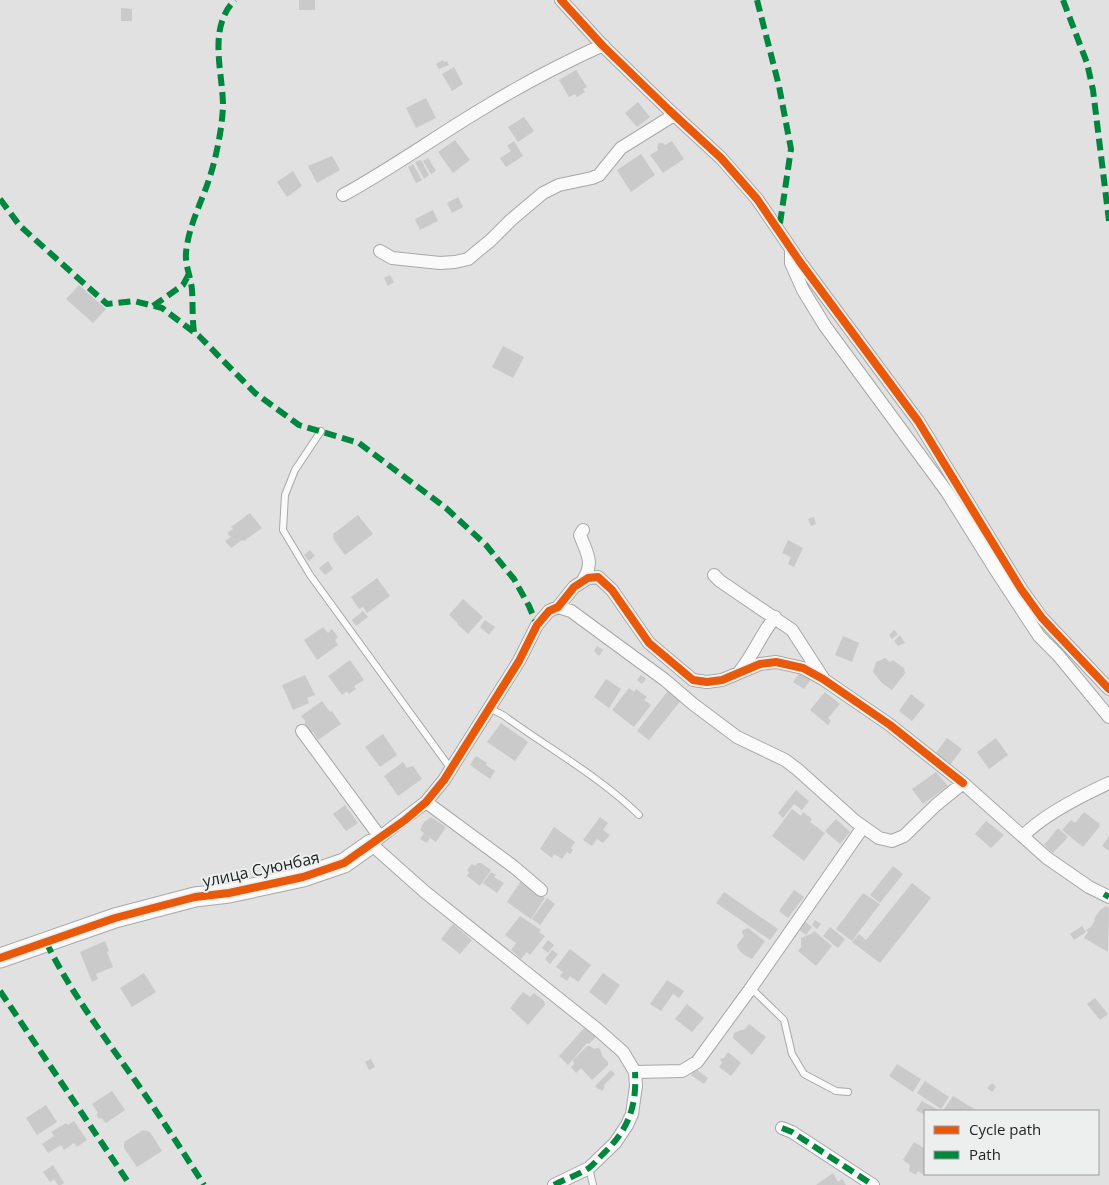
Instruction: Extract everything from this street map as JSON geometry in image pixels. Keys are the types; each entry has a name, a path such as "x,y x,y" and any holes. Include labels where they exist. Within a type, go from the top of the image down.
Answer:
{"street":[{"path":"561,0 674,116 721,158 757,199 791,249 918,421 1026,596 1042,618 1109,689"},
{"path":"343,195 374,178 482,109 563,62 603,44"},
{"path":"380,251 392,258 440,263 468,259 492,240 542,193 560,185 599,175 621,148 634,138 674,116"},
{"path":"791,249 791,263 800,283 825,325 947,492 1039,636 1064,662 1109,718"},
{"path":"582,582 589,569 590,562 580,535 583,530"},
{"path":"714,575 792,630 824,679"},
{"path":"963,783 936,804 904,836 892,841 879,838 863,827 791,765 737,737 700,710 665,680 572,611 558,607 565,596 582,582 588,578 598,577 612,590 649,643 693,680 707,682 722,680 760,664 776,662 803,668 824,679 890,725 963,783 1048,858 1089,887 1109,897"},
{"name":"улица Суюнбая","path":"0,958 124,916 195,897 229,893 303,878 344,863 426,802 444,780 520,661 536,625 549,611 558,607"},
{"path":"739,673 752,657 757,643 775,617"},
{"path":"302,731 376,840 426,892 604,1035 623,1052 635,1072 636,1086 632,1114 615,1143 589,1168 554,1185"},
{"path":"1023,836 1032,827 1109,783"},
{"path":"426,802 514,867 541,890"},
{"path":"635,1072 682,1071 697,1062 863,827"},
{"path":"782,1128 792,1132 873,1185"}],"lane":[{"path":"321,432 295,470 285,495 283,530 310,575 450,769"},
{"path":"490,708 595,779 626,802 639,815"},
{"path":"751,988 784,1020 792,1054 804,1074 836,1091 848,1092"},
{"path":"589,1168 593,1185"}],"building":[{"path":"299,0 315,0 315,10 299,10"},
{"path":"121,8 132,9 132,21 121,21"},
{"path":"443,60 444,62 447,61 449,65 439,69 436,64"},
{"path":"454,67 463,84 452,91 442,74"},
{"path":"576,70 587,87 583,89 585,92 577,97 575,94 569,97 559,80"},
{"path":"426,98 436,118 416,128 406,108"},
{"path":"638,102 650,117 637,127 625,113"},
{"path":"524,117 534,131 518,142 508,127"},
{"path":"455,140 470,160 453,173 438,152"},
{"path":"514,141 523,156 506,167 500,158 511,151 507,146"},
{"path":"672,141 684,159 663,173 650,155 658,150 659,143 665,145"},
{"path":"641,154 655,175 631,192 617,170"},
{"path":"332,156 340,170 317,183 308,166"},
{"path":"428,158 436,171 431,174 423,161"},
{"path":"421,160 429,175 424,179 415,162"},
{"path":"413,164 422,180 416,183 408,167"},
{"path":"293,171 302,186 287,197 277,182"},
{"path":"458,197 463,207 452,213 447,203"},
{"path":"433,210 438,221 420,230 415,219"},
{"path":"390,275 394,282 388,286 384,278"},
{"path":"79,285 106,309 93,323 66,299"},
{"path":"503,346 524,357 513,378 492,367"},
{"path":"250,513 262,528 231,548 225,541 231,537 227,533 233,529 231,527"},
{"path":"358,515 373,534 345,555 334,540 333,534"},
{"path":"814,517 816,524 811,526 808,519"},
{"path":"788,540 803,548 794,567 788,564 791,557 782,553"},
{"path":"310,550 315,556 309,561 304,555"},
{"path":"328,561 333,569 325,575 319,568"},
{"path":"377,578 390,596 367,613 363,607 359,609 351,597"},
{"path":"463,599 483,617 468,634 449,615"},
{"path":"363,611 368,617 356,626 352,620"},
{"path":"485,620 495,627 489,635 480,627"},
{"path":"323,627 328,633 332,629 338,637 335,640 338,645 317,660 304,640"},
{"path":"894,630 898,634 892,639 889,635"},
{"path":"900,635 905,643 898,646 894,641"},
{"path":"843,636 859,643 852,662 835,655"},
{"path":"597,646 603,650 599,656 594,651"},
{"path":"885,658 890,662 893,660 905,669 904,671 906,672 892,690 882,683 873,672 876,662"},
{"path":"350,660 364,680 354,686 356,689 349,694 347,691 342,695 328,676"},
{"path":"800,672 811,679 804,689 793,682"},
{"path":"305,675 315,695 307,698 309,703 293,710 282,685"},
{"path":"641,675 646,679 642,684 637,680"},
{"path":"606,679 621,689 609,708 594,697"},
{"path":"629,688 634,692 636,689 647,697 644,700 651,705 634,727 612,710"},
{"path":"670,688 683,698 649,740 637,731"},
{"path":"825,692 840,704 828,718 831,721 828,725 810,710"},
{"path":"911,694 925,705 912,721 899,711"},
{"path":"322,701 341,724 318,740 313,732 311,733 301,716"},
{"path":"501,723 528,742 515,761 487,742"},
{"path":"383,734 397,755 380,767 365,747"},
{"path":"947,738 962,749 950,765 935,754"},
{"path":"996,738 1008,755 989,769 977,752"},
{"path":"476,756 495,771 490,779 470,765"},
{"path":"403,762 407,768 413,766 422,779 398,796 384,776"},
{"path":"936,772 948,786 923,804 912,789"},
{"path":"796,790 809,801 802,810 794,804 783,818 778,813"},
{"path":"345,805 358,823 346,831 333,814"},
{"path":"792,809 801,816 803,812 812,819 810,822 825,833 804,861 772,836"},
{"path":"1084,812 1100,824 1100,826 1083,847 1062,830 1071,820 1075,823"},
{"path":"431,817 446,827 436,842 430,838 427,843 420,839 424,833 420,830 424,822"},
{"path":"600,817 608,823 603,830 610,835 603,843 597,839 592,846 583,840"},
{"path":"836,819 850,832 840,844 825,831"},
{"path":"986,821 1004,835 991,848 975,834"},
{"path":"554,827 575,842 570,854 567,852 562,859 554,854 552,858 540,849"},
{"path":"1058,828 1068,837 1053,853 1044,845"},
{"path":"1109,836 1109,851 1102,846"},
{"path":"478,863 491,870 480,886 467,876 469,872 467,870 472,864 475,866"},
{"path":"893,866 903,874 880,903 870,895"},
{"path":"491,872 496,875 494,877 504,883 497,893 483,883"},
{"path":"521,881 545,898 531,919 507,902"},
{"path":"912,883 931,898 880,963 852,942 859,934 866,940"},
{"path":"794,890 804,897 788,918 779,911"},
{"path":"724,892 778,929 770,940 716,903"},
{"path":"863,893 880,904 852,941 836,929"},
{"path":"547,898 555,904 540,925 532,919"},
{"path":"1106,906 1109,908 1108,952 1084,938 1088,932 1086,930 1091,927 1100,910"},
{"path":"520,916 541,930 539,932 545,936 530,955 527,952 521,959 511,950 516,943 505,935"},
{"path":"803,920 812,927 806,935 797,928"},
{"path":"815,920 821,924 817,929 812,925"},
{"path":"453,924 472,940 460,954 441,939"},
{"path":"1082,926 1086,932 1074,940 1070,934"},
{"path":"830,927 845,939 838,948 823,936"},
{"path":"748,928 765,941 752,959 744,955 737,945 744,936 743,930"},
{"path":"814,931 832,946 816,966 798,951 801,947 801,938"},
{"path":"548,940 554,945 548,953 542,948"},
{"path":"105,941 113,967 96,974 98,979 92,982 80,952"},
{"path":"570,949 591,965 578,982 570,976 567,981 560,976 563,972 556,967"},
{"path":"552,950 558,954 550,964 545,959"},
{"path":"144,973 156,992 132,1007 120,988"},
{"path":"603,973 620,985 606,1005 589,992"},
{"path":"667,980 684,991 679,998 673,994 661,1011 650,1004"},
{"path":"523,992 530,997 534,993 544,1001 545,1005 528,1025 510,1008"},
{"path":"1095,998 1108,1014 1100,1020 1087,1004"},
{"path":"687,1004 704,1018 692,1032 675,1019"},
{"path":"749,1024 766,1037 752,1055 733,1038 734,1033 744,1030"},
{"path":"587,1025 598,1035 589,1044 587,1043 568,1065 559,1056"},
{"path":"587,1046 600,1049 602,1056 608,1062 608,1065 592,1080 581,1068 576,1073 571,1067 574,1064 573,1060"},
{"path":"728,1052 741,1063 731,1076 719,1067 722,1063 720,1059 724,1058"},
{"path":"371,1059 375,1067 369,1070 365,1062"},
{"path":"897,1064 921,1079 913,1092 889,1076"},
{"path":"696,1069 708,1078 704,1084 691,1075"},
{"path":"611,1070 615,1074 603,1086 605,1087 602,1091 599,1090 595,1086"},
{"path":"925,1081 949,1097 941,1109 917,1093"},
{"path":"992,1083 996,1087 992,1092 987,1088"},
{"path":"112,1091 125,1110 106,1123 101,1118 99,1119 96,1114 98,1113 92,1104"},
{"path":"953,1096 976,1110 944,1110"},
{"path":"922,1101 938,1110 924,1110 924,1114 916,1110"},
{"path":"46,1105 57,1122 37,1135 26,1118"},
{"path":"74,1121 87,1140 77,1147 74,1143 64,1150 61,1145 48,1153 42,1144 54,1136 51,1132 66,1123 68,1125"},
{"path":"143,1130 150,1132 162,1151 137,1167 124,1148 124,1142"},
{"path":"914,1142 924,1148 924,1175 918,1171 916,1175 909,1171 910,1165 903,1160"},
{"path":"53,1165 64,1183 61,1185 58,1185 54,1179 50,1182 43,1172"},
{"path":"833,1173 838,1182 842,1179 846,1185 816,1185"}],"marked path":[{"path":"194,332 192,290 186,262 187,244 218,147 223,106 218,51 219,37 226,11 235,0"},
{"path":"757,0 779,86 791,149 779,230"},
{"path":"1063,0 1087,63 1093,90 1109,221"},
{"path":"0,199 20,226 107,304 134,301 162,308 199,336 255,393 299,425 359,443 446,508 486,545 514,579 537,625"},
{"path":"153,306 183,285 189,274"},
{"path":"1104,894 1109,897"},
{"path":"46,942 78,998 156,1111 204,1185"},
{"path":"0,991 130,1185"},
{"path":"554,1185 589,1168 619,1136 625,1127 632,1107 635,1072"},
{"path":"782,1128 792,1132 873,1185"}],"cycle path":[{"path":"561,0 603,46 721,158 757,199 800,262 918,421 1021,589 1042,618 1109,689"},
{"path":"0,958 115,918 195,897 229,893 303,877 344,863 405,820 426,802 444,780 519,661 537,625 549,611 558,607 574,587 588,578 598,577 612,590 649,643 693,680 707,682 722,680 760,664 776,662 803,668 823,679 890,725 963,783"}]}
